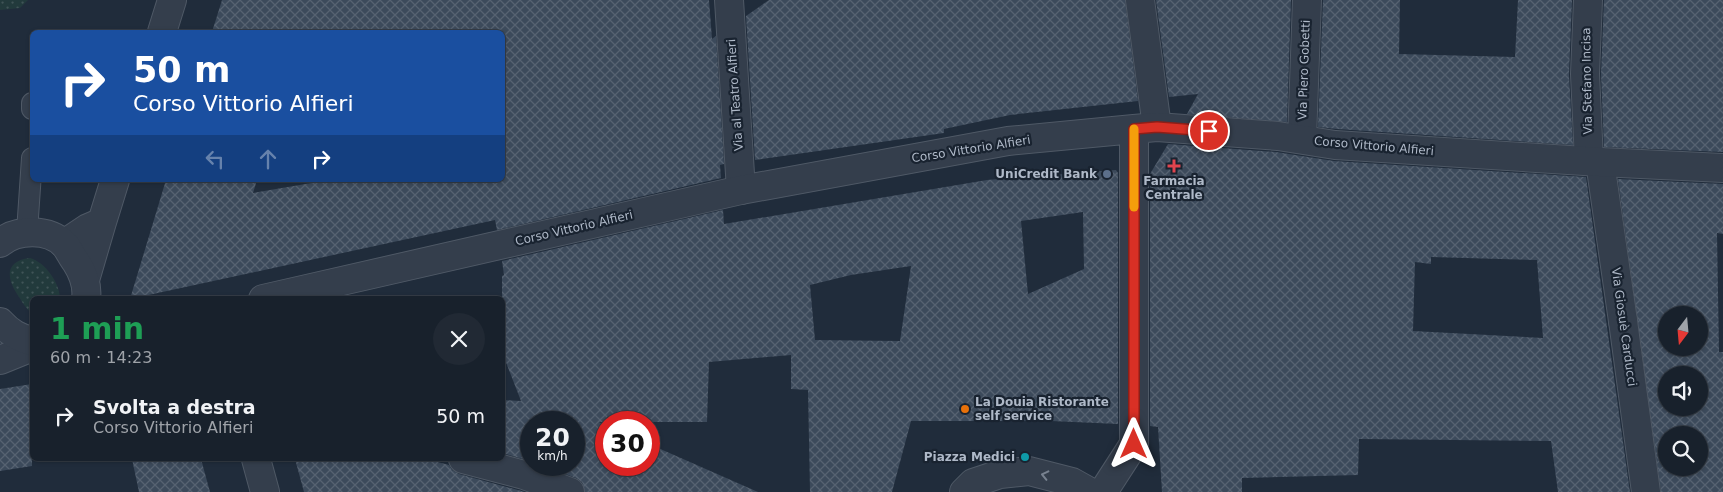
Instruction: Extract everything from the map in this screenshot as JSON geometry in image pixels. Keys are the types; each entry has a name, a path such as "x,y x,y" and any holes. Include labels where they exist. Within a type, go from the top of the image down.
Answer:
{"street":[{"path":"163,30 172,0"},
{"name":"Via al Teatro Alfieri","path":"729,0 741,190"},
{"path":"1103,492 1134,444 1146,128 1140,0"},
{"name":"Via Piero Gobetti","path":"1302,139 1306,0"},
{"name":"Via Stefano Incisa","path":"1588,0 1585,74 1594,162"},
{"name":"Corso Vittorio Alfieri","path":"276,296 741,190 1008,141 1146,128 1302,139 1335,145 1594,162 1723,168"},
{"name":"Via Giosuè Carducci","path":"1594,162 1623,321 1646,492"},
{"path":"89,293 102,222 114,182"},
{"path":"64,244 88,228 102,222"},
{"path":"10,236 40,233 64,244 80,268 89,293"},
{"path":"0,322 10,332 30,340"},
{"path":"0,360 30,348"},
{"path":"257,461 265,492"},
{"path":"471,461 524,475 570,492"},
{"path":"964,492 973,483 1000,474 1029,471 1072,482 1090,492"}],"lane":[{"path":"10,236 30,165"}],"green space":[{"path":"0,0 28,0 20,8 0,10"},
{"path":"30,258 41,264 51,274 60,296 30,296 30,312 28,310 15,291 10,278 11,267 21,260"}],"building":[{"path":"222,0 709,0 712,39 716,36 724,164 720,165 721,178 497,230 495,220 144,296 131,296 165,182 256,182 253,193 317,182 505,182 505,30 213,30"},
{"path":"769,0 1125,0 1138,101 1010,115 944,129 944,133 755,160 746,16"},
{"path":"1156,0 1291,0 1287,122 1187,114 1198,94 1169,97"},
{"path":"1323,0 1400,0 1399,54 1515,57 1518,0 1572,0 1569,75 1573,145 1318,127"},
{"path":"1604,0 1723,0 1723,152 1604,147 1601,74"},
{"path":"1168,144 1276,152 1334,161 1586,177 1630,492 1558,492 1551,441 1359,439 1358,475 1242,478 1242,492 1162,492 1158,427 1150,426 1150,174","holes":["1431,257 1537,260 1543,338 1413,331 1415,262 1431,264"]},
{"path":"1116,170 1118,173 1118,424 1051,421 911,421 892,492 810,492 808,390 791,389 791,355 709,362 707,422 660,422 660,411 595,411 595,476 660,476 660,449 758,492 585,492 582,482 571,476 585,476 585,411 520,411 520,458 505,454 505,400 521,401 505,360 505,296 502,296 502,276 504,275 502,261 723,210 724,224 987,180","holes":["1083,212 1084,269 1028,294 1021,221","911,266 900,341 815,340 810,285 851,275"]},
{"path":"1618,179 1723,184 1723,234 1717,233 1719,352 1723,352 1723,492 1661,492 1659,476 1708,476 1708,426 1658,426 1658,470"},
{"path":"30,384 30,461 32,461 32,466 0,471 0,389"},
{"path":"132,461 202,461 210,492 139,492"},
{"path":"296,461 434,461 449,465 452,470 459,474 525,492 304,492"}],"slow traffic":[{"path":"1134,129 1134,207"}],"place":[{"name":"Farmacia Centrale","path":"1174,166"},
{"name":"UniCredit Bank","path":"1107,174"},
{"name":"La Douia Ristorante self service","path":"965,409"},
{"name":"Piazza Medici","path":"1025,457"}],"route":[{"path":"1134,444 1134,129 1157,127 1209,131"}]}
